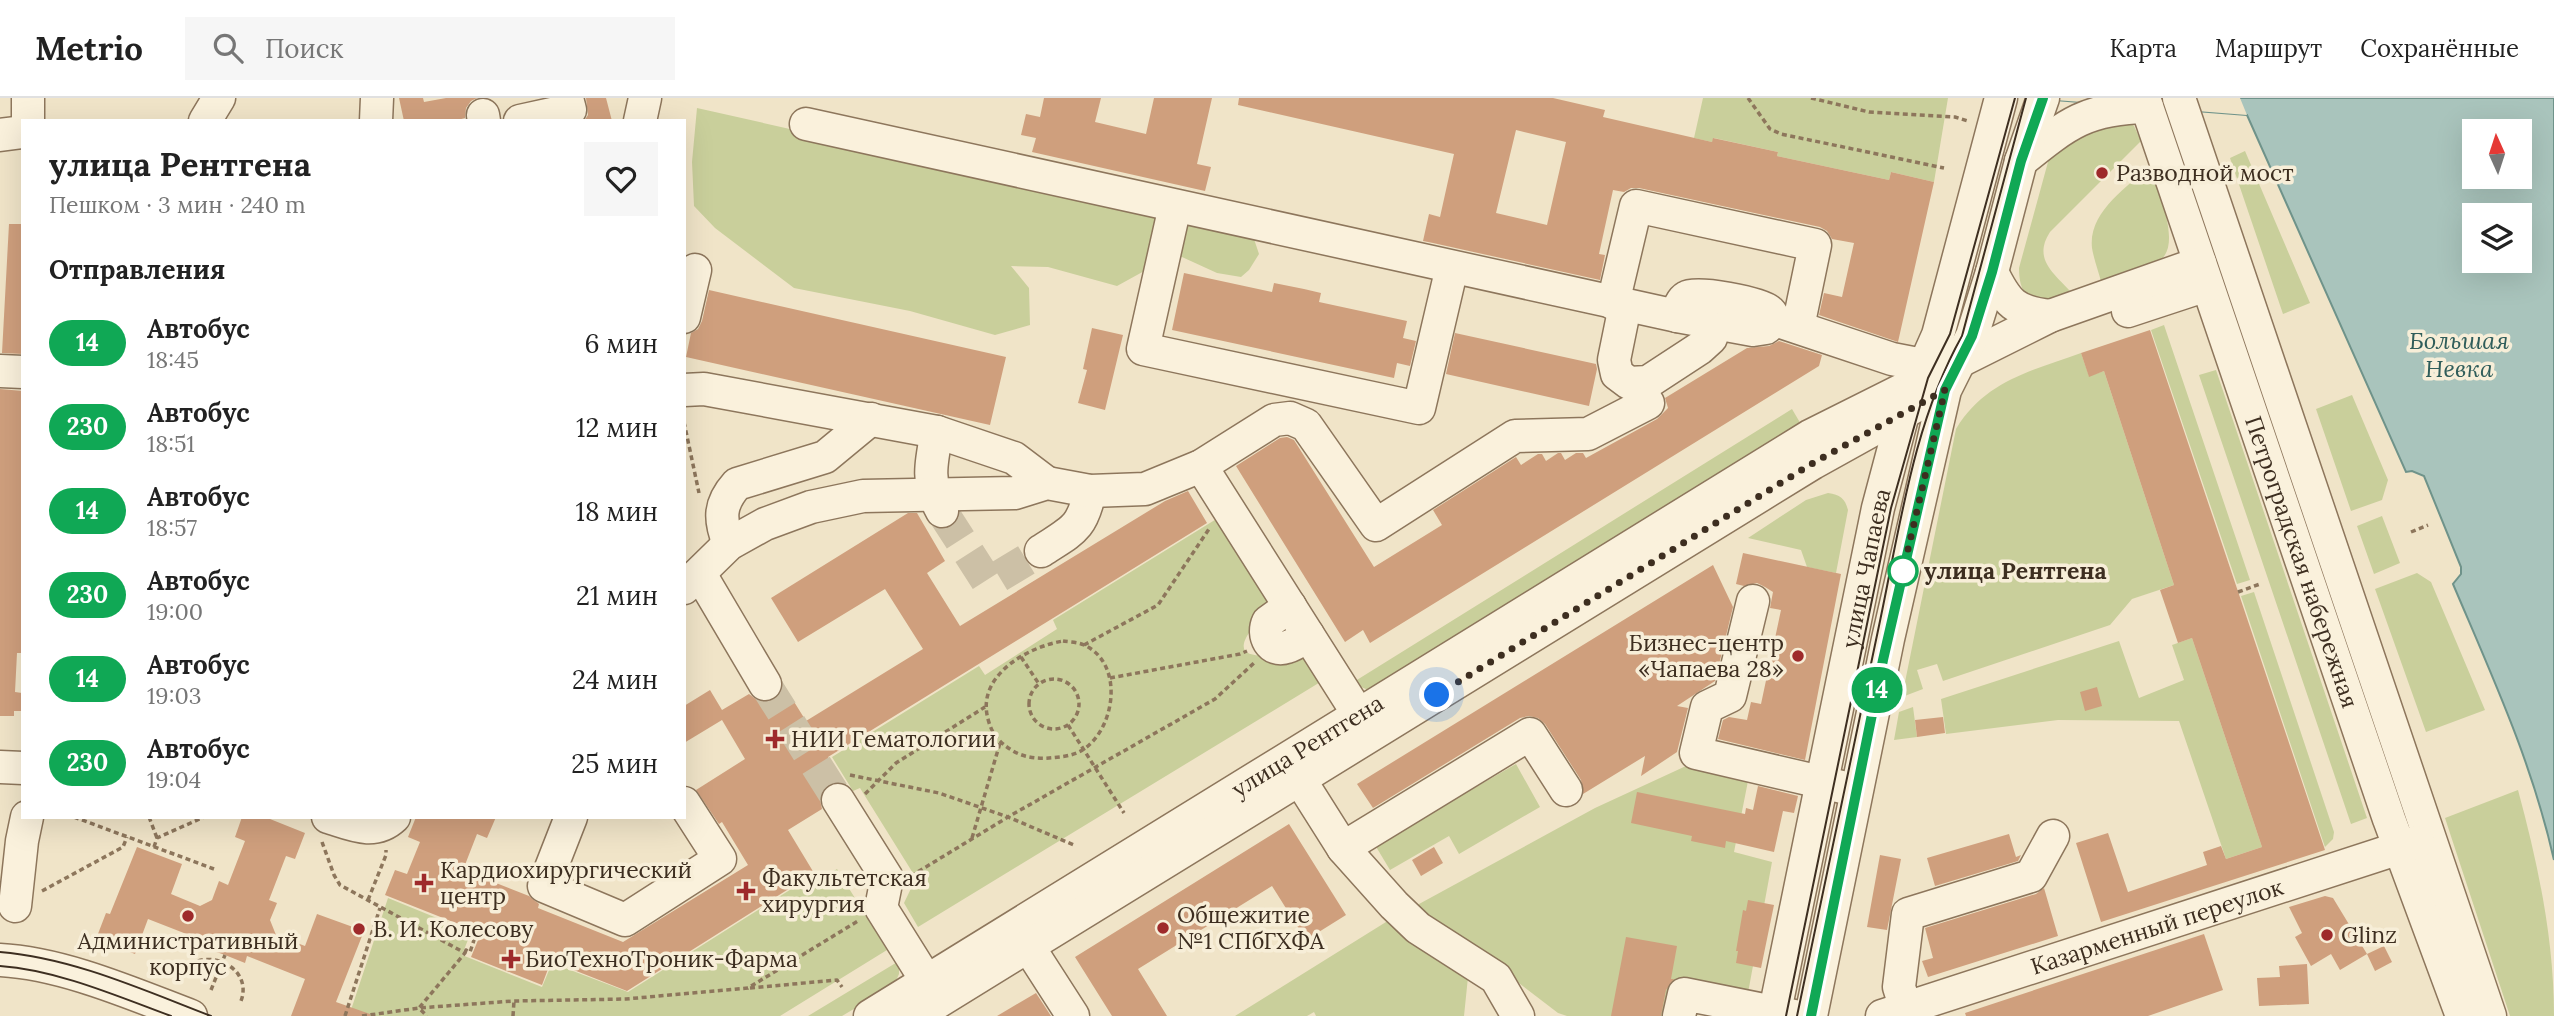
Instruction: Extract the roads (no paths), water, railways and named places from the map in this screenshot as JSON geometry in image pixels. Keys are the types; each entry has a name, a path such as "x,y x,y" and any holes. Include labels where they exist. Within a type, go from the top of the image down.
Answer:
{"street":[{"path":"28,98 28,119"},
{"path":"206,119 219,98"},
{"path":"376,119 377,98"},
{"path":"529,119 570,110 567,98"},
{"path":"640,119 645,98"},
{"name":"улица Чапаева","path":"1984,98 1992,130"},
{"name":"улица Чапаева","path":"1811,1016 1857,789 1883,705 1927,380 2001,98"},
{"path":"1959,361 1972,336 2021,161 2042,99"},
{"path":"2021,161 2079,119 2099,110 2146,102"},
{"name":"Петроградская набережная","path":"2146,102 2399,849 2462,1016"},
{"name":"Петроградская набережная","path":"2181,104 2490,1016"},
{"path":"806,124 1677,316 1753,330 1787,324"},
{"path":"0,135 21,132"},
{"path":"1175,206 1143,349 1419,408 1452,267"},
{"path":"1715,323 1711,338 1700,348 1648,382 1629,383 1617,374 1614,360 1619,304 1636,206 1815,246 1787,324"},
{"path":"686,308 695,270"},
{"path":"1992,272 2003,294 2016,308 2032,314 2050,316"},
{"name":"улица Рентгена","path":"870,1016 927,999 1022,936 1540,617 1811,436 2050,316 2204,274"},
{"name":"улица Рентгена","path":"1927,380 2056,336 2204,274"},
{"path":"1677,316 1680,303 1688,296 1699,293 1759,306 1787,324 1892,359 1927,380"},
{"path":"0,371 21,372"},
{"name":"улица Чапаева","path":"1781,1015 1822,783 1878,508 1903,414 1927,380"},
{"path":"686,390 704,389 937,432 1014,458 1047,483 1090,491 1145,489 1201,466 1274,420 1290,418 1306,425 1376,525 1515,436 1588,434 1648,402"},
{"name":"улица Рентгена","path":"1540,617 1903,414"},
{"path":"729,544 722,526 722,511 727,495 737,484 825,457 871,419"},
{"path":"937,432 931,461 938,504"},
{"path":"1201,466 1365,725"},
{"path":"765,684 692,581 729,544 765,524 811,507 863,496 938,504 1015,493 1047,483"},
{"path":"1041,551 1070,532 1084,516 1090,491"},
{"path":"1753,601 1730,696 1707,707 1696,753 1857,789"},
{"path":"1290,607 1268,622 1267,640 1279,648 1286,648 1308,635"},
{"path":"1839,698 1883,705"},
{"path":"1343,848 1530,734 1566,789"},
{"path":"0,767 21,768"},
{"path":"1293,769 1343,848 1418,928 1496,978 1518,1016"},
{"path":"844,796 887,878 881,908 927,999"},
{"path":"570,819 544,887 625,919 720,859 686,806"},
{"path":"324,827 362,828 390,821"},
{"path":"16,833 16,905"},
{"path":"1894,1012 1908,914 2031,876 2053,836"},
{"name":"Казарменный переулок","path":"1894,1012 2261,905 2430,838"},
{"path":"1022,936 1073,1016"},
{"path":"0,960 18,961 98,981 149,1009 191,1016"},
{"path":"1679,1016 1684,994 1781,1015"}],"water":[{"name":"Большая Невка","path":"2030,98 2554,98 2554,860 2523,754 2453,584 2461,574 2461,567 2424,476 2412,471 2406,472 2247,115"}],"tunnel":[{"path":"943,513 988,583 1041,551"},
{"path":"765,684 838,800"}],"tram line":[{"path":"1786,1016 1891,508 1928,378 1950,334 2015,98"},
{"path":"1797,1016 1910,475 1932,403 1962,336 2026,98"},
{"path":"0,952 27,955 81,968 211,1016"},
{"path":"0,966 65,978 171,1016"}],"place":[{"name":"Разводной мост","path":"2102,173"},
{"name":"улица Рентгена","path":"1903,571"},
{"name":"Бизнес-центр «Чапаева 28»","path":"1798,656"},
{"name":"НИИ Гематологии","path":"775,739"},
{"name":"Кардиохирургический центр","path":"424,883"},
{"name":"Факультетская хирургия","path":"746,891"},
{"name":"Административный корпус","path":"188,916"},
{"name":"Общежитие №1 СПбГХФА","path":"1163,928"},
{"name":"В. И. Колесову","path":"359,929"},
{"name":"Glinz","path":"2327,935"},
{"name":"БиоТехноТроник-Фарма","path":"511,959"}]}
